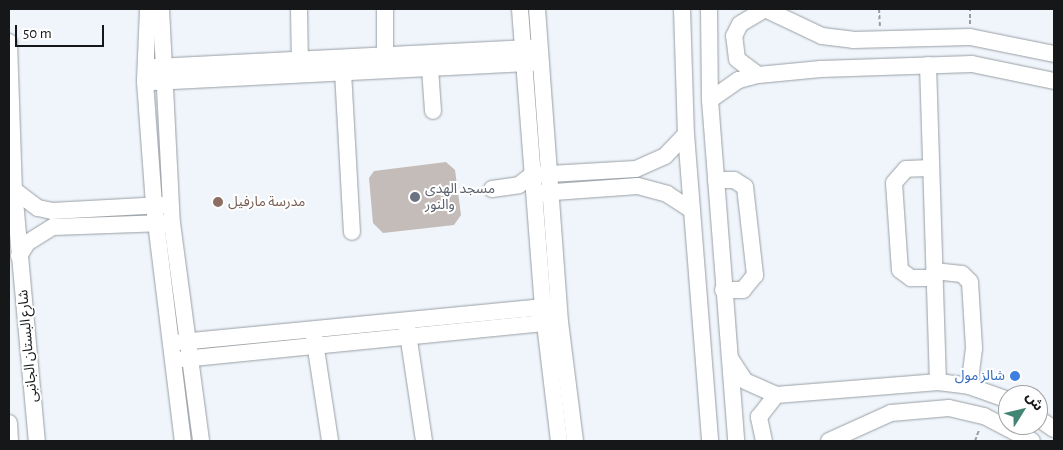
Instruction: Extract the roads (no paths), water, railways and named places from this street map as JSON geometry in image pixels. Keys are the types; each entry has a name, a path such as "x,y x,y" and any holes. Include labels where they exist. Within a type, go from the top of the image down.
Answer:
{"street":[{"path":"148,9 146,74 155,223 181,342 193,358 201,441"},
{"path":"161,9 170,205 181,342 176,360 183,441"},
{"path":"299,9 300,67"},
{"path":"385,9 385,63"},
{"path":"520,9 522,56 534,186 552,315 575,441"},
{"path":"537,9 549,174"},
{"path":"682,9 686,134 710,441"},
{"path":"709,9 710,100 727,352 736,441"},
{"path":"758,75 737,59 734,36 740,24 765,9 822,36 881,39 970,37 1050,50"},
{"name":"شارع البستان الجانبى","path":"9,42 14,190 37,441"},
{"path":"146,74 539,55"},
{"path":"300,67 343,72 385,63 430,68 522,56"},
{"path":"710,100 739,80 758,75 928,65 972,64 1054,82"},
{"path":"928,65 938,382"},
{"path":"430,68 433,111"},
{"path":"343,72 352,232"},
{"path":"534,186 549,174 636,169 665,156 686,134"},
{"path":"931,168 906,169 894,183 900,270 911,278 962,274 970,282 974,348 969,386"},
{"path":"696,277 744,290 755,276 748,193 740,182 716,180"},
{"path":"492,189 534,186 638,186 666,194 692,210"},
{"path":"14,190 38,208 52,211 170,205"},
{"path":"19,256 27,243 53,227 172,222"},
{"path":"181,342 406,320 552,315"},
{"path":"176,360 408,337 552,315"},
{"path":"552,315 559,441"},
{"path":"406,320 424,441"},
{"path":"312,329 330,441"},
{"path":"727,352 745,381 776,395 938,382 969,386 998,396"},
{"path":"764,441 760,417 776,395"},
{"path":"830,441 891,413 940,408 984,416 1032,441"},
{"path":"9,423 10,441"}],"place":[{"name":"مسجد الهدى والنور","path":"415,197"},
{"name":"مدرسة مارفيل","path":"218,202"},
{"name":"شالز مول","path":"1015,376"}]}
